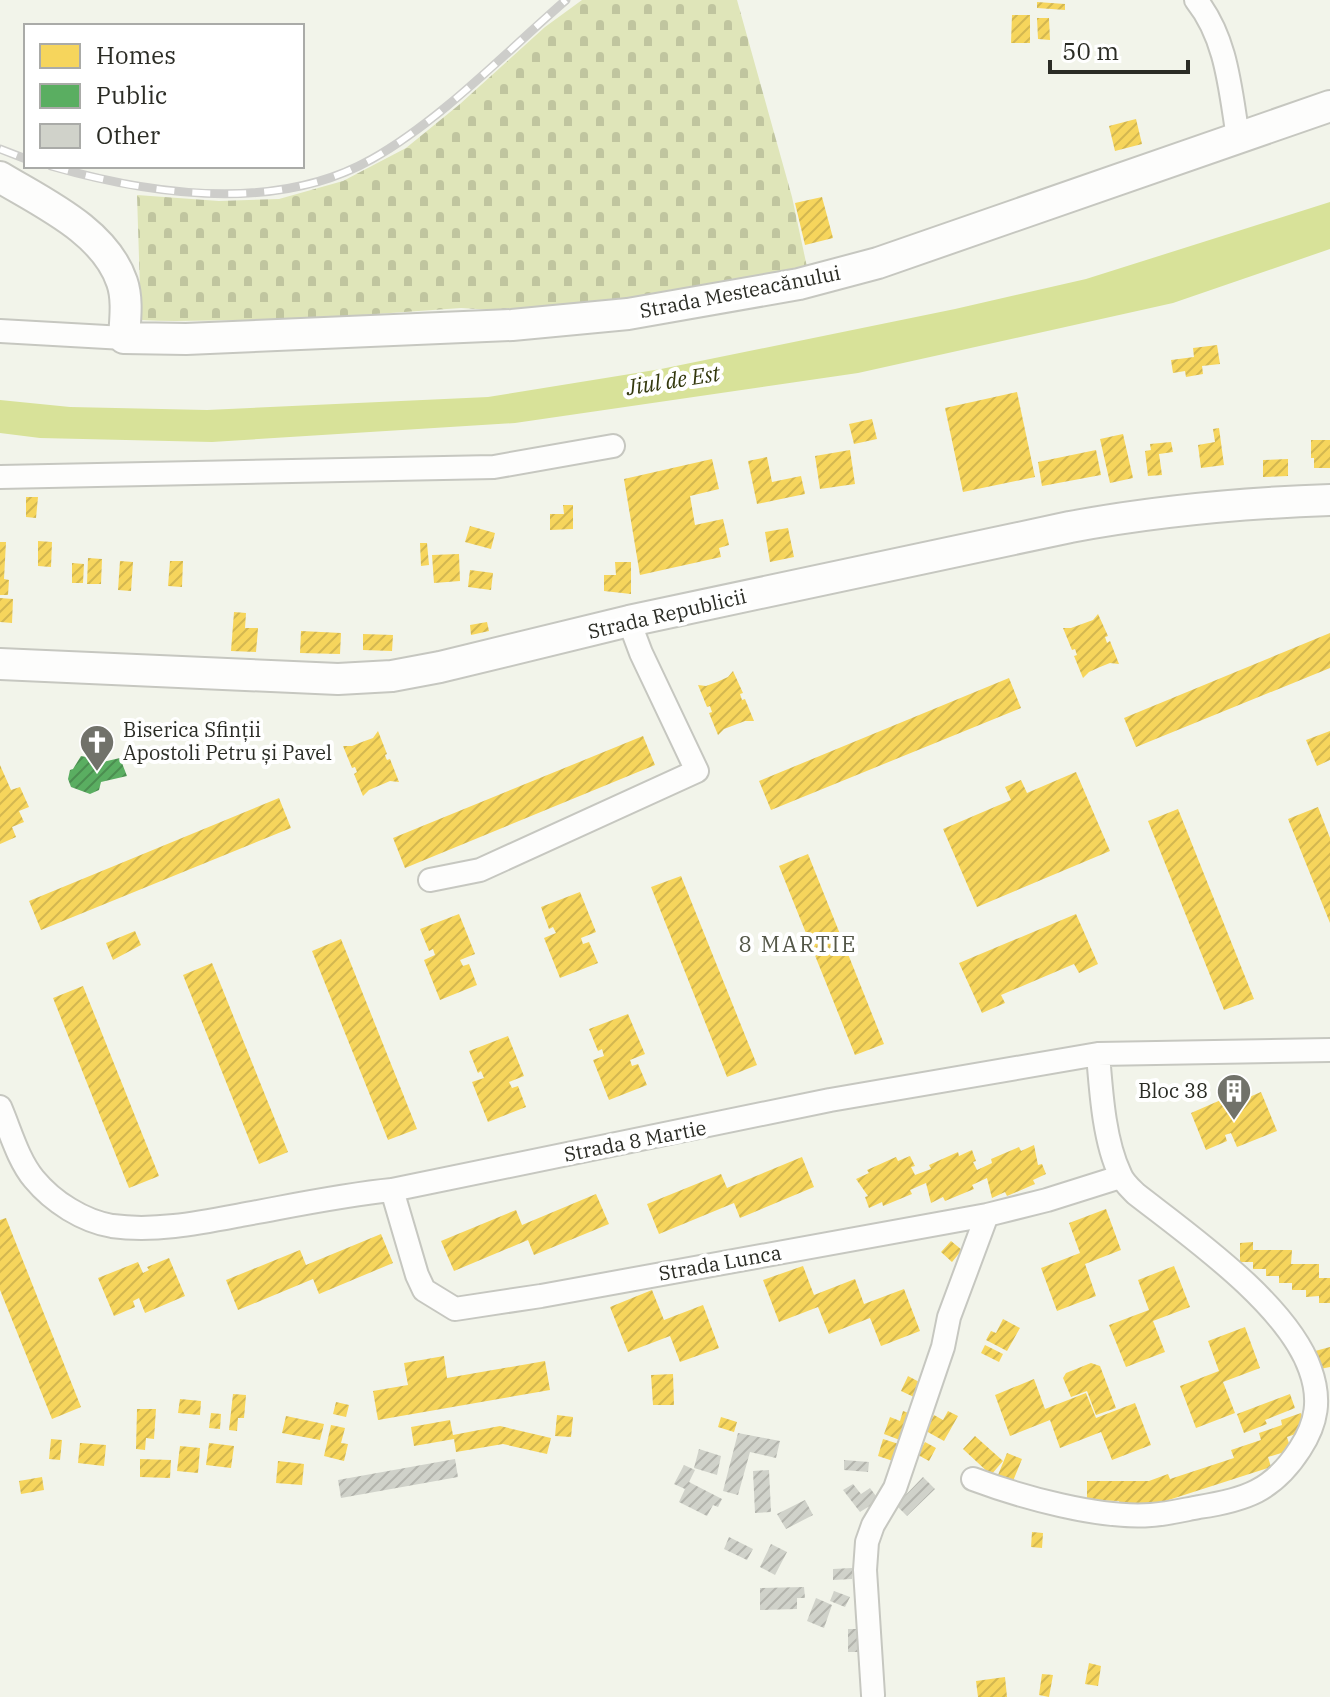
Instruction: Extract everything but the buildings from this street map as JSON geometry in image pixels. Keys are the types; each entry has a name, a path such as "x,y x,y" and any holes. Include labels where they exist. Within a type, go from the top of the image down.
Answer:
{"street":[{"path":"1196,0 1208,16 1224,53 1238,137"},
{"name":"Strada Mesteacănului","path":"124,338 186,339 512,325 628,314 799,284 878,263 1330,106"},
{"path":"0,177 55,210 109,256 123,283 124,338 0,331"},
{"path":"0,477 494,467 613,446"},
{"name":"Strada Republicii","path":"0,664 338,679 392,676 629,621 1127,516 1238,504 1330,500"},
{"path":"430,880 480,870 697,771 629,621"},
{"name":"Strada 8 Martie","path":"0,1107 32,1177 49,1195 75,1213 109,1226 138,1228 188,1225 357,1193 392,1190 830,1100 1098,1054 1330,1050"},
{"path":"973,1479 997,1489 1108,1514 1150,1515 1233,1502 1262,1489 1279,1474 1296,1455 1314,1423 1315,1388 1311,1370 1291,1335 1252,1287 1136,1194 1120,1177 1104,1106 1098,1054"},
{"name":"Strada Lunca","path":"392,1190 424,1290 455,1309 987,1215 1120,1177"},
{"path":"873,1695 865,1570 867,1542 873,1525 895,1488 943,1347 949,1317 987,1215"}],"green space":[{"path":"582,0 737,0 792,197 807,267 644,299 527,312 461,308 278,321 141,320 137,195 219,201 279,199 343,181 406,148 545,27"}],"water":[{"name":"Jiul de Est","path":"1330,202 1330,249 1173,303 858,373 515,423 212,442 40,438 0,433 0,400 70,407 207,410 488,397 661,369 1086,279"}],"railway":[{"path":"59,168 130,185 214,194 255,193 296,187 335,176 372,159 423,125 566,0"},
{"path":"0,149 24,158"}],"place":[{"name":"Biserica Sfinții Apostoli Petru și Pavel","path":"97,773"},
{"name":"Bloc 38","path":"1234,1122"}],"district":[{"name":"8 MARTIE","path":"798,944"}]}
